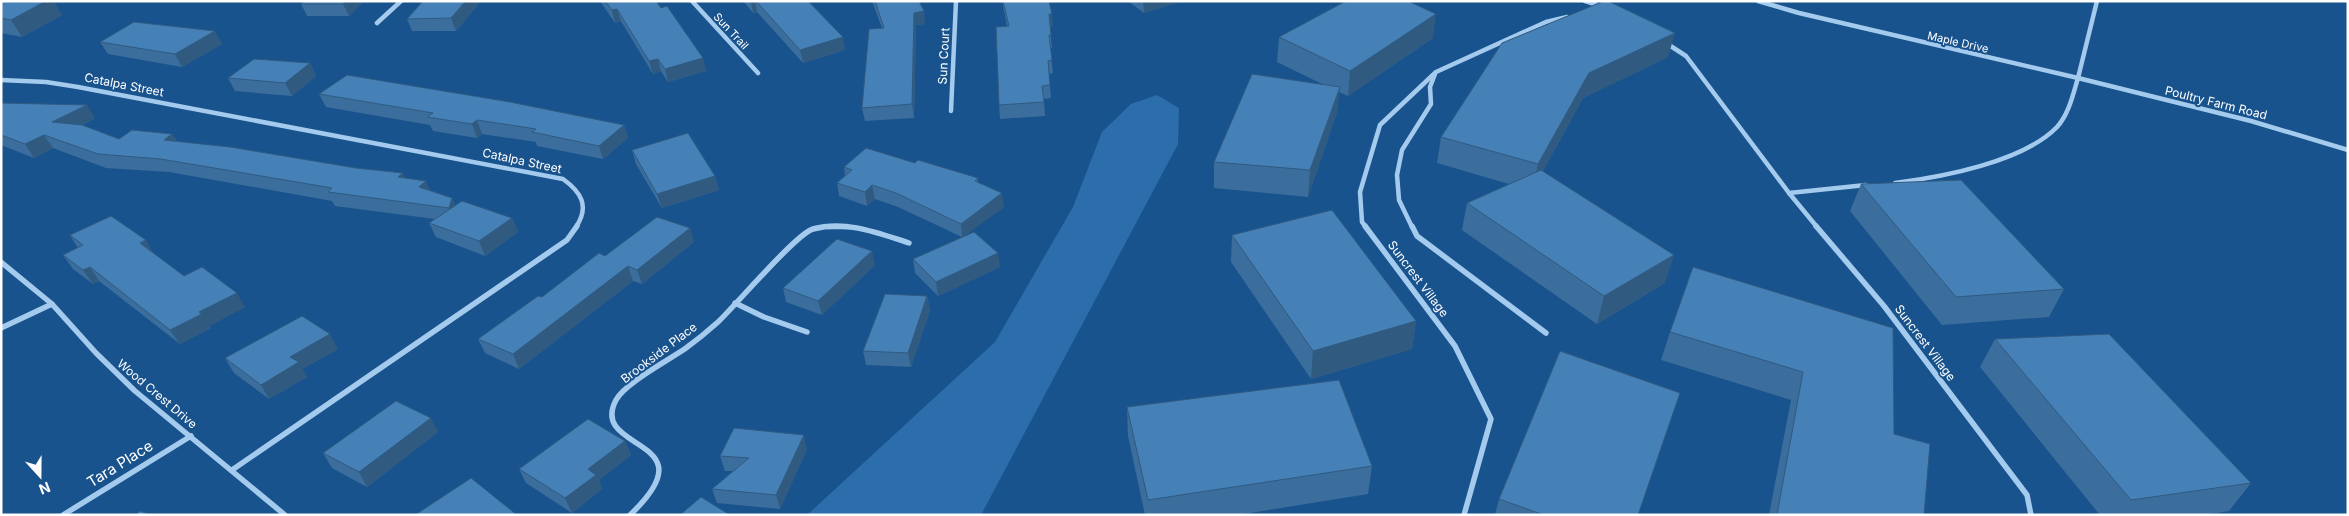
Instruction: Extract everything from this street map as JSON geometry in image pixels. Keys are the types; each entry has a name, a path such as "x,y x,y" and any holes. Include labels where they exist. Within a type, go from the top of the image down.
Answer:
{"street":[{"path":"377,23 400,1"},
{"name":"Sun Trail","path":"692,1 758,73"},
{"name":"Sun Court","path":"951,111 956,1"},
{"path":"1585,1 1606,7 1589,11"},
{"name":"Maple Drive","path":"1758,1 1818,18 2078,78"},
{"path":"1886,184 1915,181 1987,163 2025,148 2056,128 2069,108 2097,1"},
{"name":"Suncrest Village","path":"1464,515 1491,419 1455,346 1362,222 1360,192 1380,125 1436,72 1546,22 1572,16"},
{"name":"Suncrest Village","path":"1660,39 1686,56 1789,193 1896,321 2027,495 2031,515"},
{"name":"Suncrest Village","path":"1436,72 1430,87 1431,104 1402,150 1397,175 1399,200 1417,236 1546,333"},
{"name":"Poultry Farm Road","path":"2078,78 2251,122 2348,150"},
{"name":"Catalpa Street","path":"1,80 46,82 78,87 324,132 555,177 563,179 578,188 585,202 581,222 567,240 232,470"},
{"path":"1789,193 1876,184"},
{"name":"Brookside Place","path":"630,515 654,489 659,470 654,455 615,429 611,415 617,397 694,342 810,230 830,225 849,226 909,242"},
{"name":"Wood Crest Drive","path":"1,262 52,304 96,353 135,391 285,515"},
{"path":"1,328 52,304"},
{"path":"735,304 764,317 807,332"},
{"name":"Tara Place","path":"63,515 191,436"}],"shaded area":[{"path":"1157,95 1179,108 1178,144 981,515 807,515 995,342 1073,207 1102,132 1131,104"}],"building":[{"path":"1,1 46,1 11,20 1,18"},
{"path":"303,1 346,1 343,4 301,4"},
{"path":"423,1 466,1 451,18 407,19"},
{"path":"605,1 656,1 661,8 667,6 703,58 665,69 658,59 649,61 617,9 612,10"},
{"path":"756,1 808,1 843,37 800,50"},
{"path":"875,1 919,1 924,11 914,13 912,104 862,108 869,29 884,28"},
{"path":"1003,1 1049,1 1052,14 1049,14 1051,35 1049,35 1052,60 1048,61 1050,85 1042,86 1044,102 999,105 996,27 1009,26"},
{"path":"1346,1 1408,1 1436,14 1350,71 1279,37"},
{"path":"1608,1 1675,33 1589,73 1538,164 1441,137 1502,43"},
{"path":"134,22 215,31 175,54 100,42"},
{"path":"254,59 310,63 285,83 228,78"},
{"path":"1252,74 1340,87 1310,170 1214,162"},
{"path":"347,75 510,102 624,125 599,146 532,132 536,129 477,120 472,124 427,117 433,113 319,94"},
{"path":"1,103 87,105 52,122 82,125 119,139 132,130 172,134 164,140 230,147 356,168 403,173 398,177 426,181 419,187 452,198 449,208 328,192 332,188 161,159 98,154 44,135 25,144 1,135"},
{"path":"688,133 715,176 657,194 632,150"},
{"path":"866,148 915,163 918,160 978,178 975,181 1002,193 961,224 896,193 872,185 865,192 837,183 852,170 844,167"},
{"path":"1541,170 1674,255 1604,296 1467,203"},
{"path":"1961,180 2064,289 1956,297 1861,184"},
{"path":"462,201 512,218 479,241 429,223"},
{"path":"1332,210 1416,321 1313,351 1232,235"},
{"path":"111,216 146,240 140,243 184,276 202,267 237,293 199,312 202,314 170,330 90,267 83,270 63,255 83,245 70,235"},
{"path":"657,217 690,228 637,270 628,266 513,354 478,339 538,296 542,297 599,253 605,256"},
{"path":"974,232 998,253 936,282 913,259"},
{"path":"837,239 872,251 818,301 783,288"},
{"path":"1693,267 1893,328 1894,434 1930,444 1924,515 1777,515 1803,372 1670,332"},
{"path":"885,294 927,296 908,353 863,351"},
{"path":"302,316 330,334 290,357 299,362 261,385 225,358"},
{"path":"2109,334 2251,483 2131,500 1995,339"},
{"path":"1560,351 1680,393 1638,515 1544,515 1499,499"},
{"path":"1339,380 1372,466 1148,500 1127,407"},
{"path":"396,401 431,418 359,472 323,453"},
{"path":"588,419 625,441 588,469 596,475 565,498 519,469"},
{"path":"734,428 804,435 776,495 712,489 749,458 720,456"},
{"path":"471,478 517,515 415,515"},
{"path":"701,497 730,515 680,515"},
{"path":"140,511 151,515 136,515"}]}
